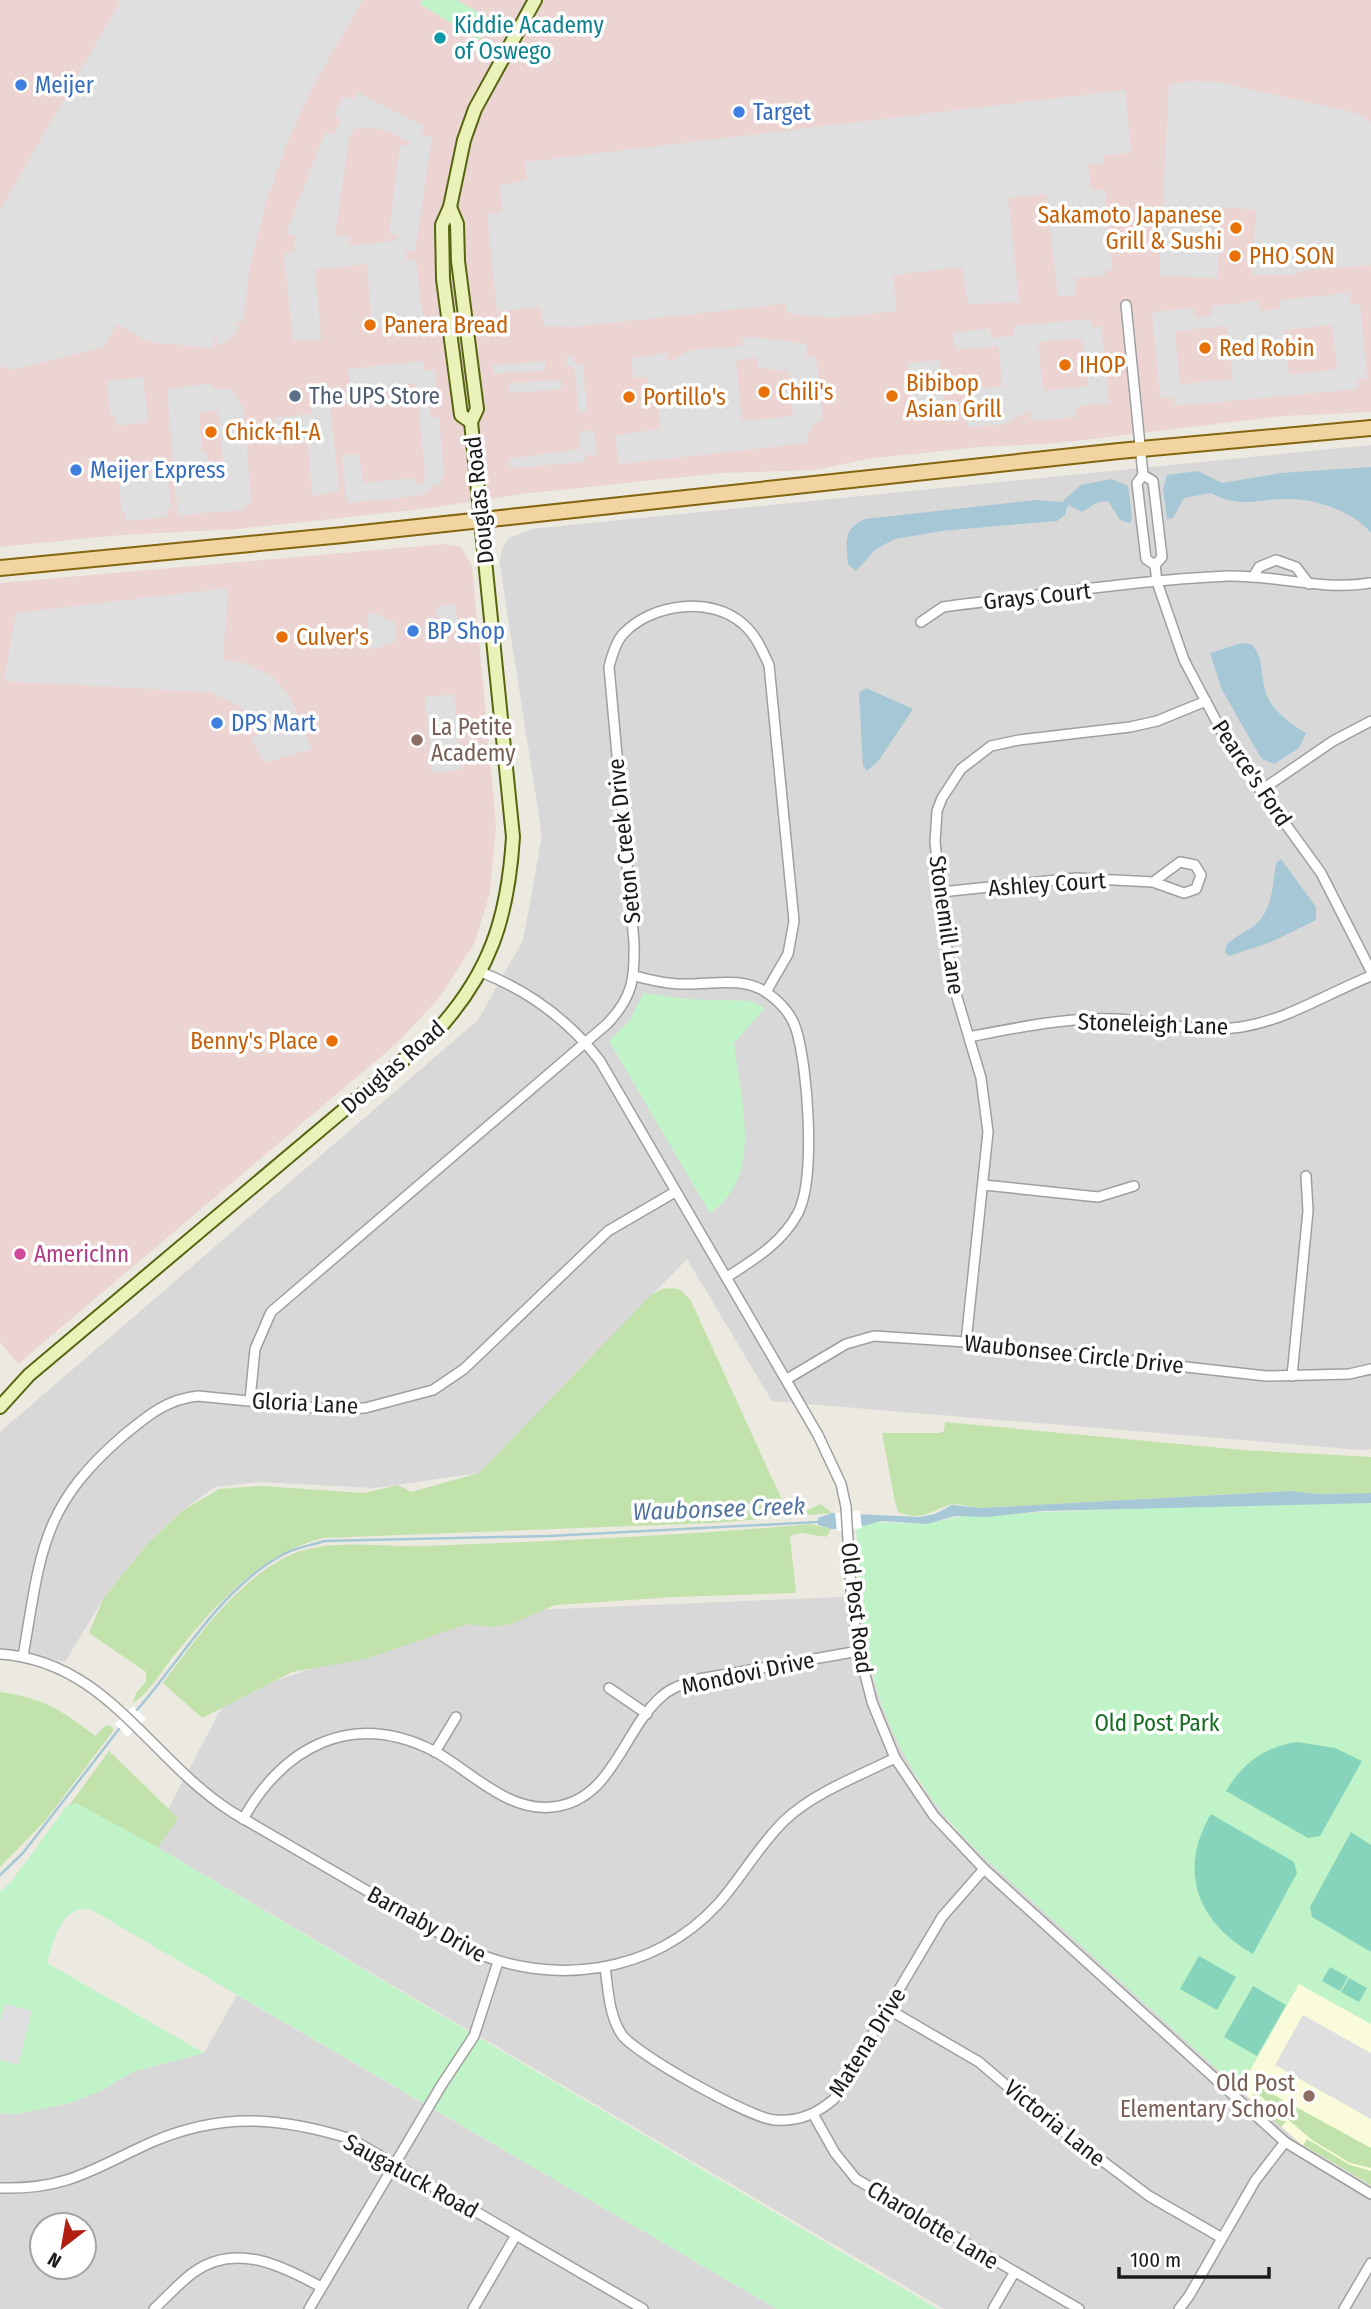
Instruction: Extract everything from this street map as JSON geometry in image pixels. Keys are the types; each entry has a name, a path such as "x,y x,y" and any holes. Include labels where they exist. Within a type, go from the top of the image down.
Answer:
{"main road":[{"path":"0,568 1140,449 1371,428"}],"street":[{"name":"Douglas Road","path":"0,1407 30,1375 421,1046 450,1017 481,972 504,916 513,837 471,422 477,409 458,261 457,224 450,207 464,139 475,108 535,0"},
{"name":"Pearce's Ford","path":"1126,305 1143,475 1138,483 1146,559 1155,565"},
{"name":"Pearce's Ford","path":"1143,475 1153,481 1162,557 1155,565 1157,582 1184,660 1230,747 1321,873 1371,974"},
{"path":"1253,577 1259,567 1276,560 1296,567 1309,584"},
{"name":"Grays Court","path":"921,622 943,607 1157,582 1253,577 1332,586 1371,583"},
{"name":"Seton Creek Drive","path":"250,1400 255,1349 271,1312 619,1012 635,976 609,667 624,633 646,617 662,610 689,607 716,610 732,616 753,634 769,665 794,920 788,954 766,992"},
{"name":"Stonemill Lane","path":"966,1342 988,1132 986,1103 956,994 935,842 937,811 953,779 978,754 1004,742 1139,725 1206,701"},
{"path":"1260,792 1333,741 1371,721"},
{"name":"Ashley Court","path":"941,892 1076,878 1153,882 1184,893 1191,892 1201,883 1201,874 1195,864 1180,862 1153,882"},
{"name":"Old Post Road","path":"481,972 528,994 558,1014 600,1061 787,1379 833,1464 846,1507 859,1651 872,1702 895,1758 934,1816 984,1869 1285,2142 1371,2194"},
{"name":"Stoneleigh Lane","path":"969,1037 1029,1025 1095,1019 1129,1020 1180,1029 1242,1027 1297,1009 1371,974"},
{"path":"635,976 679,984 743,983 766,992 778,1001 796,1029 800,1047 809,1173 805,1196 790,1226 764,1253 727,1277"},
{"path":"1292,1376 1308,1210 1306,1176"},
{"path":"984,1185 1098,1196 1134,1186"},
{"name":"Gloria Lane","path":"23,1656 39,1563 61,1505 85,1470 142,1420 167,1403 198,1396 337,1410 365,1409 433,1390 464,1369 608,1231 675,1192"},
{"name":"Waubonsee Circle Drive","path":"787,1379 861,1338 893,1336 1292,1376 1349,1374 1371,1369"},
{"name":"Mondovi Drive","path":"243,1819 260,1789 278,1770 303,1751 330,1739 358,1734 392,1736 435,1752 514,1801 553,1807 579,1799 596,1786 647,1714 667,1692 699,1679 859,1651"},
{"name":"Barnaby Drive","path":"0,1654 49,1662 72,1673 120,1712 207,1796 465,1948 498,1962 533,1969 568,1972 604,1967 646,1955 685,1933 726,1895 786,1819 817,1797 895,1758"},
{"path":"609,1688 647,1714"},
{"path":"435,1752 456,1717"},
{"name":"Matena Drive","path":"604,1967 617,2025 638,2050 762,2119 789,2120 813,2114 834,2099 841,2090 942,1917 984,1869"},
{"path":"309,2309 474,2036 498,1962"},
{"name":"Victoria Lane","path":"888,2009 979,2062 1035,2110 1149,2196 1222,2238"},
{"name":"Charolotte Lane","path":"813,2114 839,2160 856,2179 1079,2309"},
{"name":"Saugatuck Road","path":"0,2188 52,2185 99,2170 152,2143 183,2131 220,2122 258,2119 306,2125 351,2139 641,2308"},
{"path":"1179,2309 1262,2171 1285,2142"},
{"path":"473,2309 516,2235"},
{"path":"154,2309 196,2270 225,2260 253,2258 281,2265 321,2287"},
{"path":"1345,2309 1371,2263"},
{"path":"993,2309 1014,2273"}],"shaded area":[{"path":"0,0 1371,0 1371,412 1283,416 1058,443 979,447 867,459 816,470 722,473 521,494 431,508 238,529 122,535 0,547"},
{"path":"121,0 363,0 311,89 285,148 265,205 250,266 243,321 233,322 240,327 235,335 220,346 214,337 213,348 148,342 117,324 104,347 11,370 0,366 0,210"},
{"path":"1191,81 1218,82 1356,113 1371,123 1371,265 1298,271 1296,275 1252,275 1256,210 1221,207 1217,278 1159,276 1169,84"},
{"path":"1125,90 1131,153 1103,155 1103,164 1088,165 1091,190 1105,190 1112,270 1105,271 1105,276 1075,278 1076,295 1058,296 1046,194 1008,198 1019,302 968,304 962,267 893,275 896,311 830,318 787,313 785,304 573,327 544,326 540,307 497,311 487,214 502,213 500,185 527,180 525,162"},
{"path":"358,93 424,126 421,135 432,137 415,251 405,250 406,260 416,260 424,329 395,336 380,327 372,327 367,264 315,270 321,340 293,341 284,254 294,252 295,236 286,233 325,132 333,135 341,119 334,115 344,96 353,100","holes":["356,128 382,129 410,142 410,146 400,145 389,234 399,236 394,241 348,246 349,238 335,235 349,138"]},
{"path":"1349,293 1350,305 1360,304 1367,378 1357,379 1357,389 1175,406 1173,397 1160,398 1152,312 1194,308 1195,318 1212,316 1212,306 1258,301 1259,311 1279,309 1279,300","holes":["1332,325 1337,369 1289,375 1284,330","1227,326 1233,379 1180,384 1175,331"]},
{"path":"1091,319 1092,327 1101,326 1109,403 1080,406 1075,411 1075,417 1031,421 1030,412 1026,412 1006,424 968,427 965,390 1003,386 998,346 955,350 953,332 990,329 991,338 1014,336 1014,326","holes":["1082,338 1088,386 1043,391 1038,342"]},
{"path":"755,337 807,344 806,356 816,357 823,421 815,423 808,435 808,443 619,464 615,435 660,429 656,386 648,386 647,377 633,378 631,358 667,353 669,362 691,350 742,346 743,338","holes":["756,357 758,368 789,371 793,416 742,421 736,360"]},
{"path":"566,357 573,357 575,365 583,364 587,412 579,412 574,366 567,366"},
{"path":"940,360 945,409 934,410 935,415 913,417 908,363"},
{"path":"424,361 424,371 435,370 436,389 427,391 430,418 439,417 444,472 439,486 435,484 426,493 417,496 347,503 342,455 359,454 363,483 414,478 417,486 423,482 425,473 416,383 350,390 348,369"},
{"path":"545,361 546,370 493,374 492,365"},
{"path":"143,377 148,422 116,426 115,417 111,417 107,381"},
{"path":"561,380 562,389 509,393 509,383"},
{"path":"210,384 216,390 232,389 243,407 251,500 244,510 178,515 167,391 171,388","holes":["218,410 224,471 217,472 216,467 208,464 207,452 202,452 199,412"]},
{"path":"329,394 339,491 312,496 308,442 275,445 273,418 312,414 310,395"},
{"path":"580,431 594,431 597,455 587,454 583,462 511,468 508,459 580,449"},
{"path":"1371,445 1371,1449 772,1401 687,1259 479,1473 375,1488 258,1482 215,1487 182,1511 147,1544 103,1599 65,1662 0,1648 0,1432 478,1020 523,940 542,836 500,566 501,550 509,538 531,529"},
{"path":"167,471 171,508 166,509 167,517 126,521 125,512 122,512 118,476"},
{"path":"444,544 461,547 472,566 496,825 490,893 474,944 439,998 397,1043 18,1364 0,1342 0,583"},
{"path":"228,588 223,660 244,663 272,676 290,697 312,749 264,763 251,738 259,734 240,706 209,692 4,681 16,613"},
{"path":"455,604 458,628 439,630 436,607"},
{"path":"377,613 388,621 394,620 397,641 371,650 367,615"},
{"path":"454,694 461,770 432,773 425,697"},
{"path":"862,1596 871,1671 882,1707 918,1781 953,1827 1294,2138 1371,2185 1371,2309 944,2309 150,1843 228,1696 483,1612"},
{"name":"Old Post Elementary School","path":"1299,1984 1371,2024 1371,2185 1301,2144 1231,2082 1248,2074"},
{"path":"237,1995 777,2309 0,2309 0,2113 17,2114 103,2090 132,2072 204,2053"},
{"path":"5,2004 32,2011 18,2065 0,2060 0,2021"},
{"path":"1303,2015 1371,2053 1371,2119 1275,2065"}],"green space":[{"path":"422,0 457,0 491,20 479,40 420,4"},
{"path":"644,993 684,999 752,1001 765,1008 734,1043 744,1111 743,1157 738,1179 727,1197 710,1213 609,1041 629,1021"},
{"path":"662,1289 681,1290 691,1301 787,1511 801,1513 821,1504 832,1513 712,1523 323,1538 279,1556 241,1583 207,1617 151,1687 133,1703 136,1693 146,1682 146,1672 89,1633 103,1599 147,1544 182,1511 219,1489 261,1486 364,1493 398,1485 411,1492 479,1473 651,1295"},
{"path":"945,1422 1243,1450 1371,1457 1371,1493 1318,1494 1291,1491 981,1508 954,1504 917,1516 898,1512 882,1433 940,1433 944,1431"},
{"name":"Old Post Park","path":"1278,1503 1371,1503 1371,2024 1299,1984 1248,2074 1244,2079 1231,2082 979,1853 960,1834 927,1792 889,1723 872,1672 863,1618 856,1528 872,1522 922,1524 971,1515"},
{"path":"810,1524 831,1529 826,1537 801,1533 790,1536 796,1593 555,1605 511,1624 492,1627 467,1624 365,1659 292,1672 202,1718 163,1683 233,1597 266,1569 300,1551 353,1544 425,1546 521,1542"},
{"path":"0,1692 28,1698 51,1707 95,1736 106,1725 113,1727 113,1731 45,1821 0,1867"},
{"path":"1297,1742 1335,1748 1362,1761 1320,1836 1308,1838 1226,1791 1240,1772 1256,1758 1274,1748"},
{"path":"109,1751 178,1818 157,1849 49,1833"},
{"path":"76,1803 150,1843 938,2309 777,2309 90,1909 72,1913 65,1919 56,1935 47,1963 204,2053 132,2072 103,2090 70,2103 17,2114 0,2113 0,1892 13,1879 66,1807"},
{"path":"1211,1814 1294,1862 1297,1873 1253,1954 1218,1927 1199,1894 1195,1856"},
{"path":"1351,1832 1371,1845 1371,1952 1312,1917 1310,1907"},
{"path":"1199,1956 1236,1977 1217,2010 1180,1989"},
{"path":"1330,1967 1348,1977 1340,1991 1322,1981"},
{"path":"1349,1978 1367,1988 1359,2002 1341,1992"},
{"path":"1253,1986 1286,2005 1257,2056 1224,2037"},
{"path":"1263,2089 1371,2148 1371,2168 1350,2163 1312,2140 1257,2093"},
{"path":"1253,2093 1286,2122 1281,2127 1255,2103"},
{"path":"1307,2139 1350,2165 1371,2171 1371,2185 1303,2145"}],"water":[{"path":"1371,467 1371,533 1344,512 1309,501 1286,499 1240,502 1211,493 1184,498 1173,518 1167,519 1163,490 1167,475 1198,471 1222,483 1280,473"},
{"path":"1112,479 1128,486 1132,517 1130,523 1120,520 1108,501 1096,503 1082,512 1068,505 1065,515 1057,521 941,531 895,539 876,549 856,571 848,564 849,532 865,519 1036,500 1062,502 1081,485"},
{"path":"1242,643 1251,644 1258,655 1270,702 1284,717 1306,733 1299,748 1274,764 1262,759 1254,746 1222,690 1210,653"},
{"path":"866,688 913,709 879,760 867,771 863,766 859,693"},
{"path":"1281,859 1316,907 1316,920 1271,942 1229,956 1225,953 1227,944 1255,925 1265,912 1271,896 1276,863"},
{"path":"1291,1491 1318,1494 1371,1493 1371,1503 1042,1511 987,1517 955,1516 927,1524 881,1521 856,1528 831,1529 818,1525 818,1518 832,1513 920,1517 935,1514 952,1505 981,1508"}],"pier":[{"path":"860,1511 862,1528 837,1531 835,1513"},
{"path":"133,1706 146,1719 127,1737 115,1724"}],"waterway":[{"name":"Waubonsee Creek","path":"137,1710 205,1624 243,1583 288,1552 324,1541 549,1536 818,1522"},
{"name":"Waubonsee Creek","path":"0,1875 23,1853 119,1729"}],"place":[{"name":"Kiddie Academy of Oswego","path":"440,38"},
{"name":"Meijer","path":"21,85"},
{"name":"Target","path":"739,112"},
{"name":"Sakamoto Japanese Grill & Sushi","path":"1236,228"},
{"name":"PHO SON","path":"1235,256"},
{"name":"Panera Bread","path":"370,325"},
{"name":"Red Robin","path":"1205,348"},
{"name":"IHOP","path":"1065,365"},
{"name":"Chili's","path":"764,392"},
{"name":"The UPS Store","path":"295,396"},
{"name":"Bibibop Asian Grill","path":"892,396"},
{"name":"Portillo's","path":"629,397"},
{"name":"Chick-fil-A","path":"211,432"},
{"name":"Meijer Express","path":"76,470"},
{"name":"BP Shop","path":"413,631"},
{"name":"Culver's","path":"282,637"},
{"name":"DPS Mart","path":"217,723"},
{"name":"La Petite Academy","path":"417,740"},
{"name":"Benny's Place","path":"332,1041"},
{"name":"AmericInn","path":"20,1254"},
{"name":"Old Post Elementary School","path":"1309,2096"}]}
